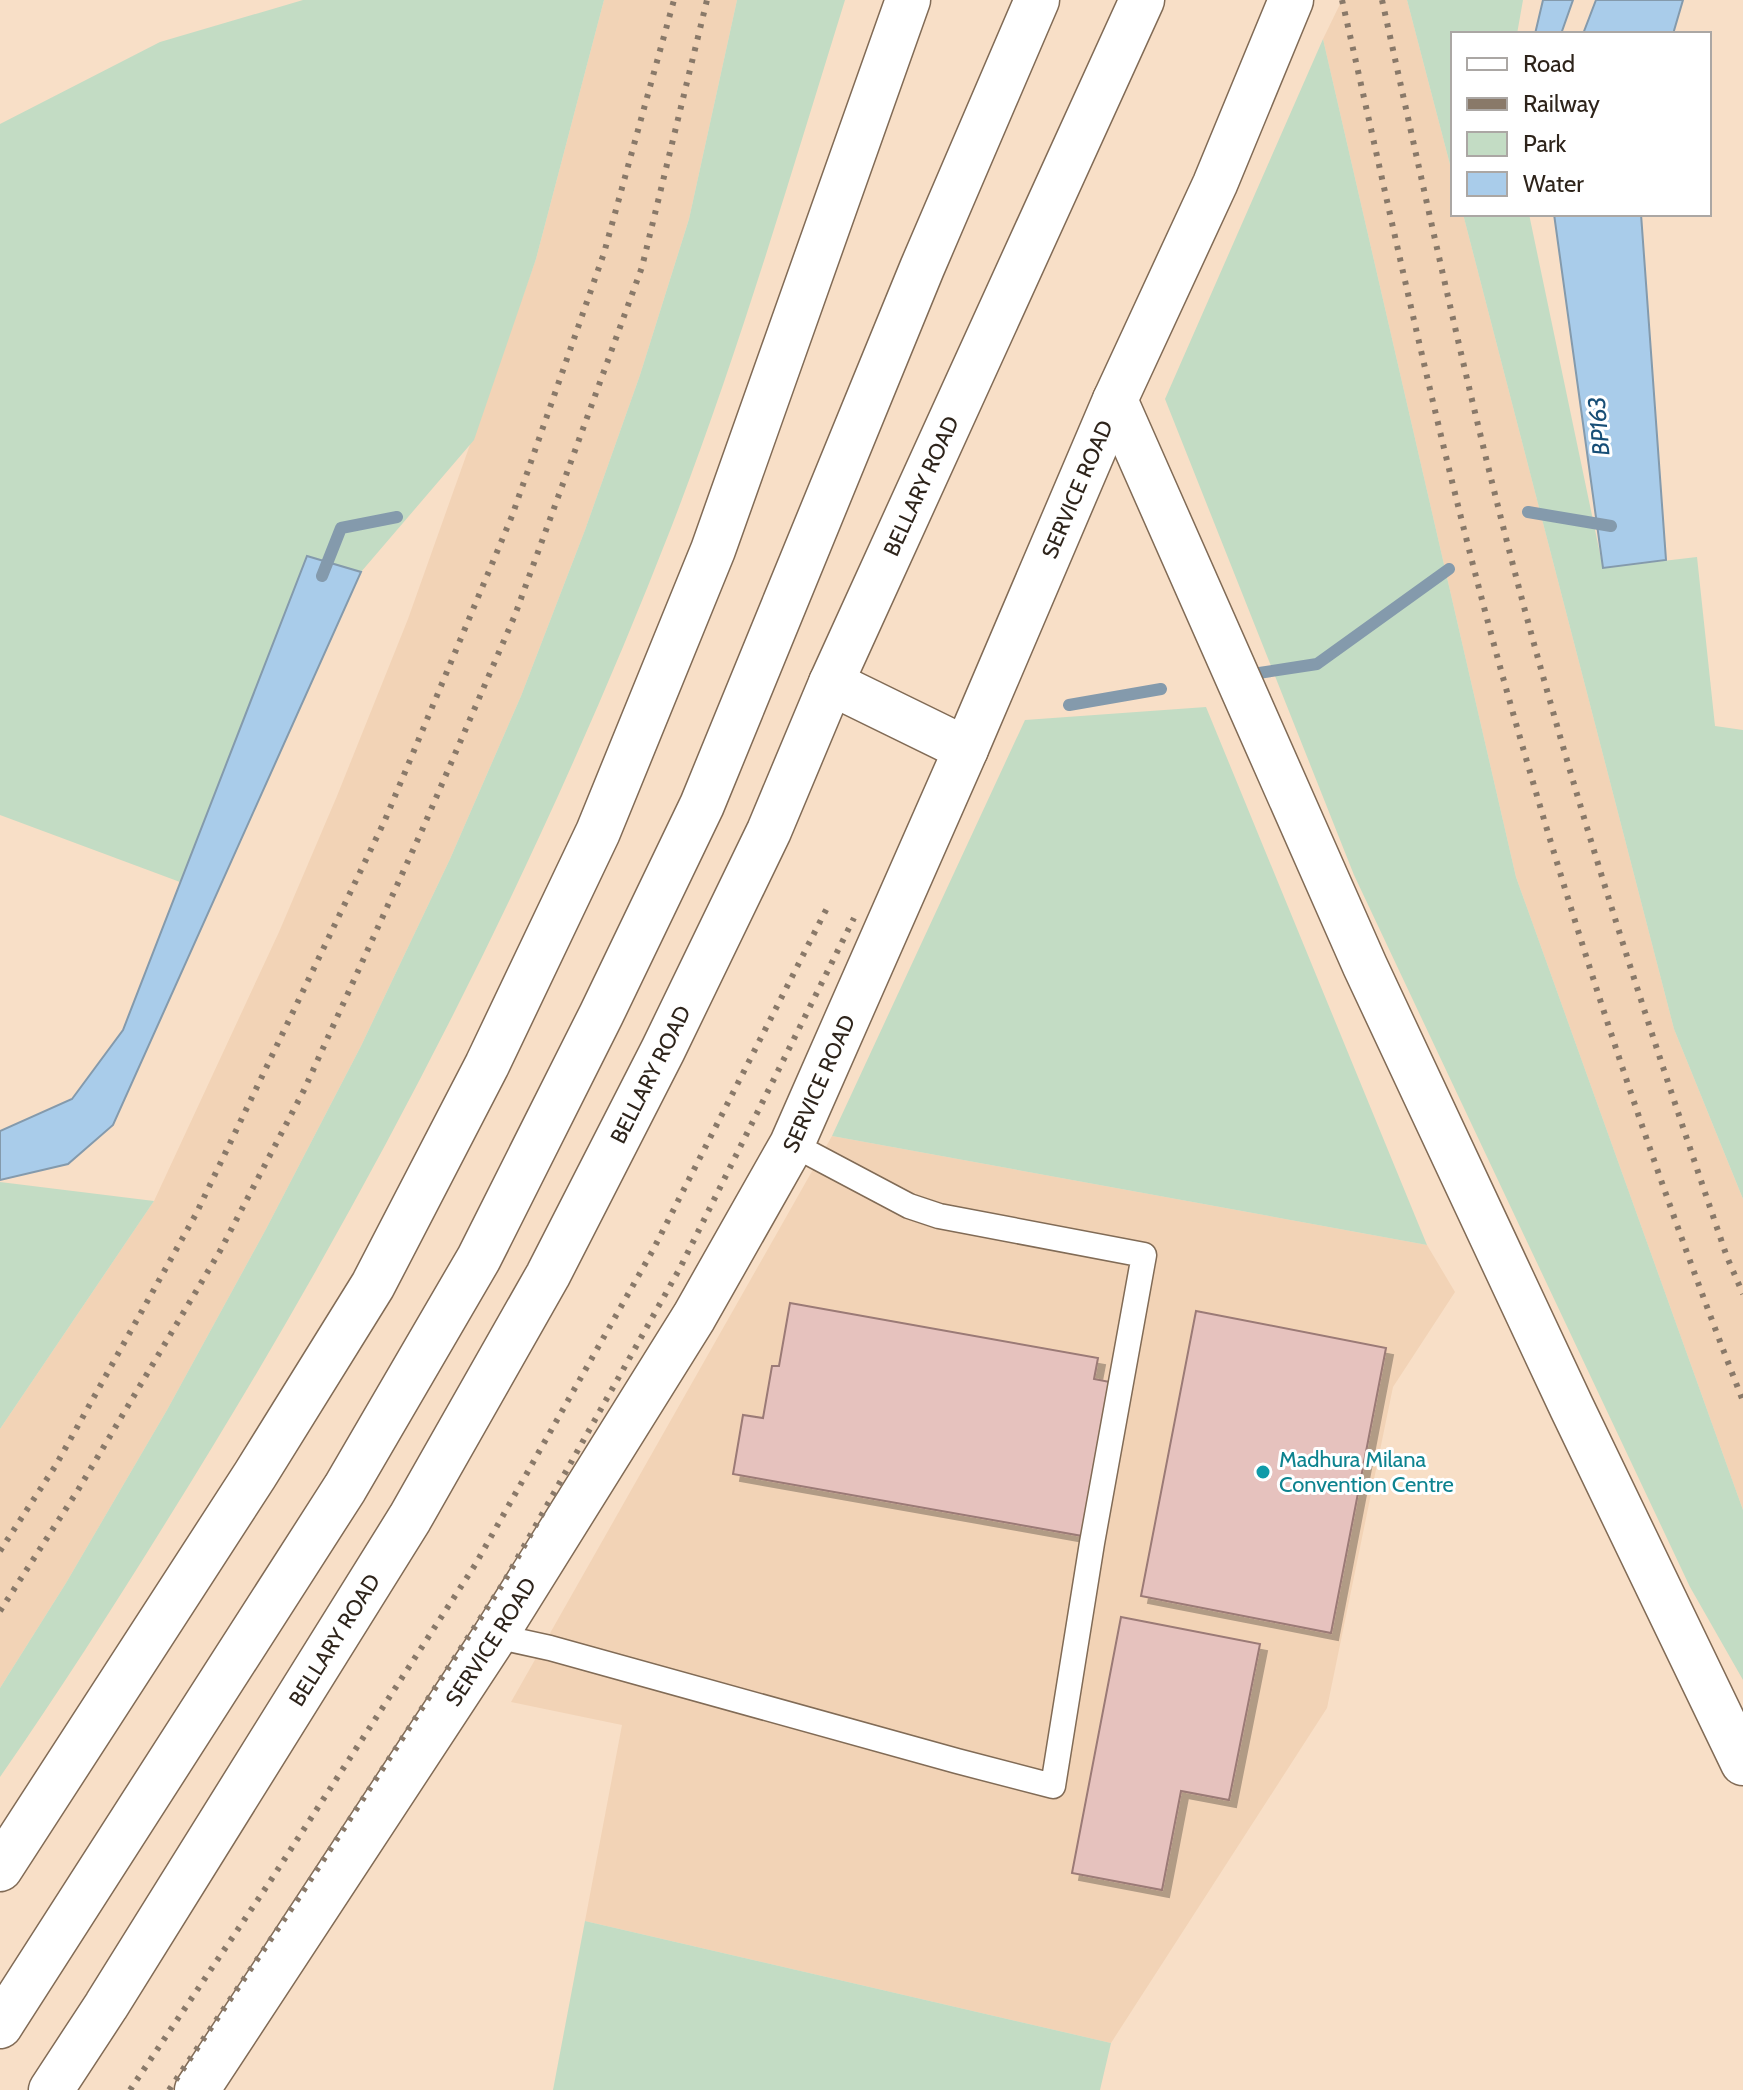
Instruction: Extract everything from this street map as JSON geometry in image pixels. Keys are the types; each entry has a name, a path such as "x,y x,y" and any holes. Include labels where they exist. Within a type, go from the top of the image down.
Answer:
{"main road":[{"path":"0,1869 255,1475 373,1285 487,1065 598,832 713,550 908,0"},
{"path":"0,2026 337,1501 479,1258 702,805 916,282 1037,0"},
{"name":"BELLARY ROAD","path":"51,2090 115,1993 410,1518 548,1275 663,1050 769,831 830,687 1142,0"},
{"name":"SERVICE ROAD","path":"197,2090 495,1636 694,1317 792,1144 1115,400 1215,184 1291,0"},
{"path":"1115,400 1365,966 1743,1763"},
{"path":"830,687 966,749"}],"lane":[{"path":"495,1636 550,1648 1053,1786 1092,1543 1144,1255 939,1216 909,1206 792,1144"}],"shaded area":[{"path":"604,0 737,0 689,219 640,375 585,530 521,696 450,859 361,1046 167,1410 66,1583 0,1688 0,1429 154,1201 279,932 337,796 408,619 536,259"},
{"path":"1342,0 1407,0 1451,168 1451,216 1464,216 1674,1029 1743,1199 1743,1510 1516,877 1323,39"},
{"name":"Madhura Milana Convention Centre","path":"832,1136 1427,1245 1455,1292 1393,1387 1327,1708 1111,2043 585,1921 622,1725 511,1702"}],"green space":[{"path":"303,0 604,0 536,259 474,440 361,572 307,556 180,882 0,815 0,124 160,42"},
{"path":"737,0 845,0 719,397 619,657 563,785 443,1035 311,1280 168,1519 0,1777 0,1688 66,1583 167,1410 266,1229 361,1046 450,859 521,696 640,375 689,219"},
{"path":"1407,0 1523,0 1517,32 1451,32 1451,168"},
{"path":"1323,39 1516,877 1743,1510 1743,1680 1690,1587 1354,875 1165,399"},
{"path":"1464,216 1529,216 1603,568 1697,557 1715,726 1743,730 1743,1199 1674,1029"},
{"path":"1206,707 1427,1245 832,1136 1025,720"},
{"path":"0,1182 154,1201 0,1429"},
{"path":"585,1921 1111,2043 1100,2090 553,2090"}],"water":[{"path":"1543,0 1573,0 1562,32 1535,32"},
{"path":"1596,0 1683,0 1674,32 1584,32"},
{"path":"1554,216 1641,216 1666,560 1603,568"},
{"path":"307,556 361,572 113,1125 68,1164 0,1180 0,1131 72,1099 123,1030"}],"building":[{"path":"790,1303 1098,1358 1094,1379 1115,1383 1088,1537 733,1474 743,1415 763,1418 772,1366 779,1366"},
{"name":"Madhura Milana Convention Centre","path":"1196,1311 1386,1348 1331,1633 1141,1596"},
{"path":"1121,1617 1260,1644 1229,1800 1181,1791 1162,1890 1072,1873"}],"waterway":[{"name":"BP163","path":"1528,512 1611,526"},
{"path":"322,576 341,528 397,517"},
{"path":"1246,675 1317,664 1449,569"},
{"path":"1069,705 1161,689"}],"railway":[{"path":"0,1551 56,1465 196,1214 385,820 512,516 604,253 674,0"},
{"path":"0,1611 78,1490 220,1251 304,1090 423,828 515,615 642,267 707,0"},
{"path":"1342,0 1444,447 1513,713 1564,887 1620,1060 1679,1231 1743,1401"},
{"path":"1382,0 1482,440 1550,701 1657,1050 1727,1257 1743,1294"},
{"path":"130,2090 269,1883 475,1565 653,1250 828,906"},
{"path":"169,2090 298,1899 504,1582 680,1268 854,918"}],"place":[{"name":"Madhura Milana Convention Centre","path":"1263,1472"}]}
